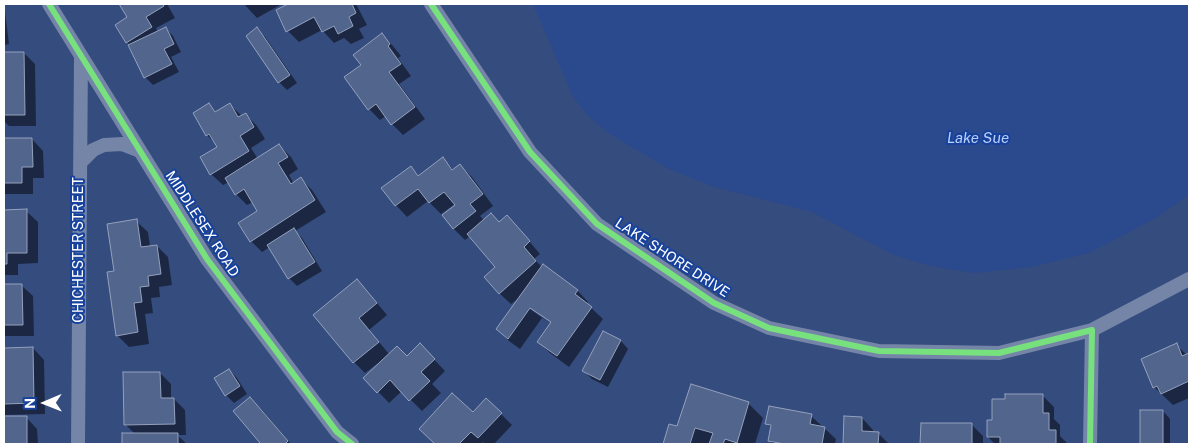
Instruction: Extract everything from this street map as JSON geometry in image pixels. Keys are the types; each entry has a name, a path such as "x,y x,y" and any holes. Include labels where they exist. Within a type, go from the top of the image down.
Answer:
{"street":[{"name":"MIDDLESEX ROAD","path":"49,4 207,259 337,438 352,444"},
{"name":"LAKE SHORE DRIVE","path":"432,4 530,152 597,224 714,303 769,328 879,350 999,353 1092,330 1189,280"},
{"name":"CHICHESTER STREET","path":"78,444 80,56"},
{"path":"80,163 94,150 104,145 122,144 140,151"},
{"path":"1090,444 1092,330"}],"water":[{"name":"Lake Sue","path":"533,4 1189,4 1189,195 1154,219 1089,253 1032,267 974,273 931,266 894,255 812,212 715,187 671,170 610,134 589,117 573,97"}],"building":[{"path":"119,4 163,4 164,6 146,17 152,27 126,43 115,25 127,17"},
{"path":"288,4 352,4 356,13 349,17 353,26 338,34 334,26 322,32 314,17 286,32 276,10"},
{"path":"166,27 174,44 164,49 172,64 144,78 128,45"},
{"path":"257,27 290,75 278,83 246,36"},
{"path":"382,33 390,44 388,46 401,64 389,72 415,107 391,125 376,104 368,110 344,77 361,65 353,55"},
{"path":"4,52 24,52 25,115 4,115"},
{"path":"209,103 215,112 230,103 238,117 246,113 254,127 240,136 249,151 210,175 200,157 217,147 209,134 206,136 193,113"},
{"path":"4,138 32,138 33,167 22,167 22,183 4,183"},
{"path":"279,144 288,157 278,163 291,184 301,177 315,200 250,242 238,223 257,211 244,189 235,195 225,178"},
{"path":"443,157 452,170 460,164 483,194 470,204 476,211 453,229 442,215 455,205 444,192 429,203 418,189 395,206 381,188 411,166 418,176"},
{"path":"27,209 27,253 7,253 7,264 4,264 4,210"},
{"path":"491,213 499,222 507,215 530,241 524,247 536,261 499,294 484,277 495,267 467,234"},
{"path":"137,219 141,247 157,245 161,274 148,276 149,286 140,287 142,302 134,303 138,332 116,336 107,272 114,271 107,224"},
{"path":"294,228 315,262 288,279 267,245"},
{"path":"543,264 578,290 575,294 592,307 557,356 537,342 551,322 530,308 508,339 496,329"},
{"path":"357,279 377,303 359,318 379,342 353,363 313,315"},
{"path":"4,284 22,284 23,325 4,325"},
{"path":"603,331 621,340 600,380 582,371"},
{"path":"420,343 435,359 421,372 430,381 409,401 390,380 377,393 363,378 397,346 407,356"},
{"path":"1177,343 1182,356 1189,353 1189,381 1161,394 1157,386 1153,388 1141,359"},
{"path":"33,347 34,403 4,404 4,348"},
{"path":"229,369 240,386 225,396 214,378"},
{"path":"123,372 160,372 161,398 174,398 175,424 124,425"},
{"path":"691,384 749,402 737,443 725,439 723,444 709,444 713,433 695,428 690,444 663,444 669,424 677,426"},
{"path":"452,393 473,412 486,398 502,413 478,438 471,432 459,444 435,444 419,429"},
{"path":"1005,394 1043,394 1043,413 1049,413 1049,430 1056,430 1056,444 1000,444 1000,437 987,437 987,420 992,420 992,399 1005,399"},
{"path":"250,397 288,441 285,444 258,444 260,443 233,411"},
{"path":"769,406 812,414 810,424 825,427 822,444 784,444 768,441 771,425 765,424"},
{"path":"1140,410 1163,410 1163,444 1140,444"},
{"path":"4,416 27,416 27,444 4,444"},
{"path":"844,416 862,417 862,431 879,432 878,444 843,444"},
{"path":"921,423 972,423 972,444 920,444"},
{"path":"122,433 178,433 178,444 122,444"}],"cycle path":[{"path":"49,4 207,259 337,432 352,444"},
{"path":"431,4 530,152 597,224 714,303 769,328 879,351 999,353 1092,330 1090,444"}]}
